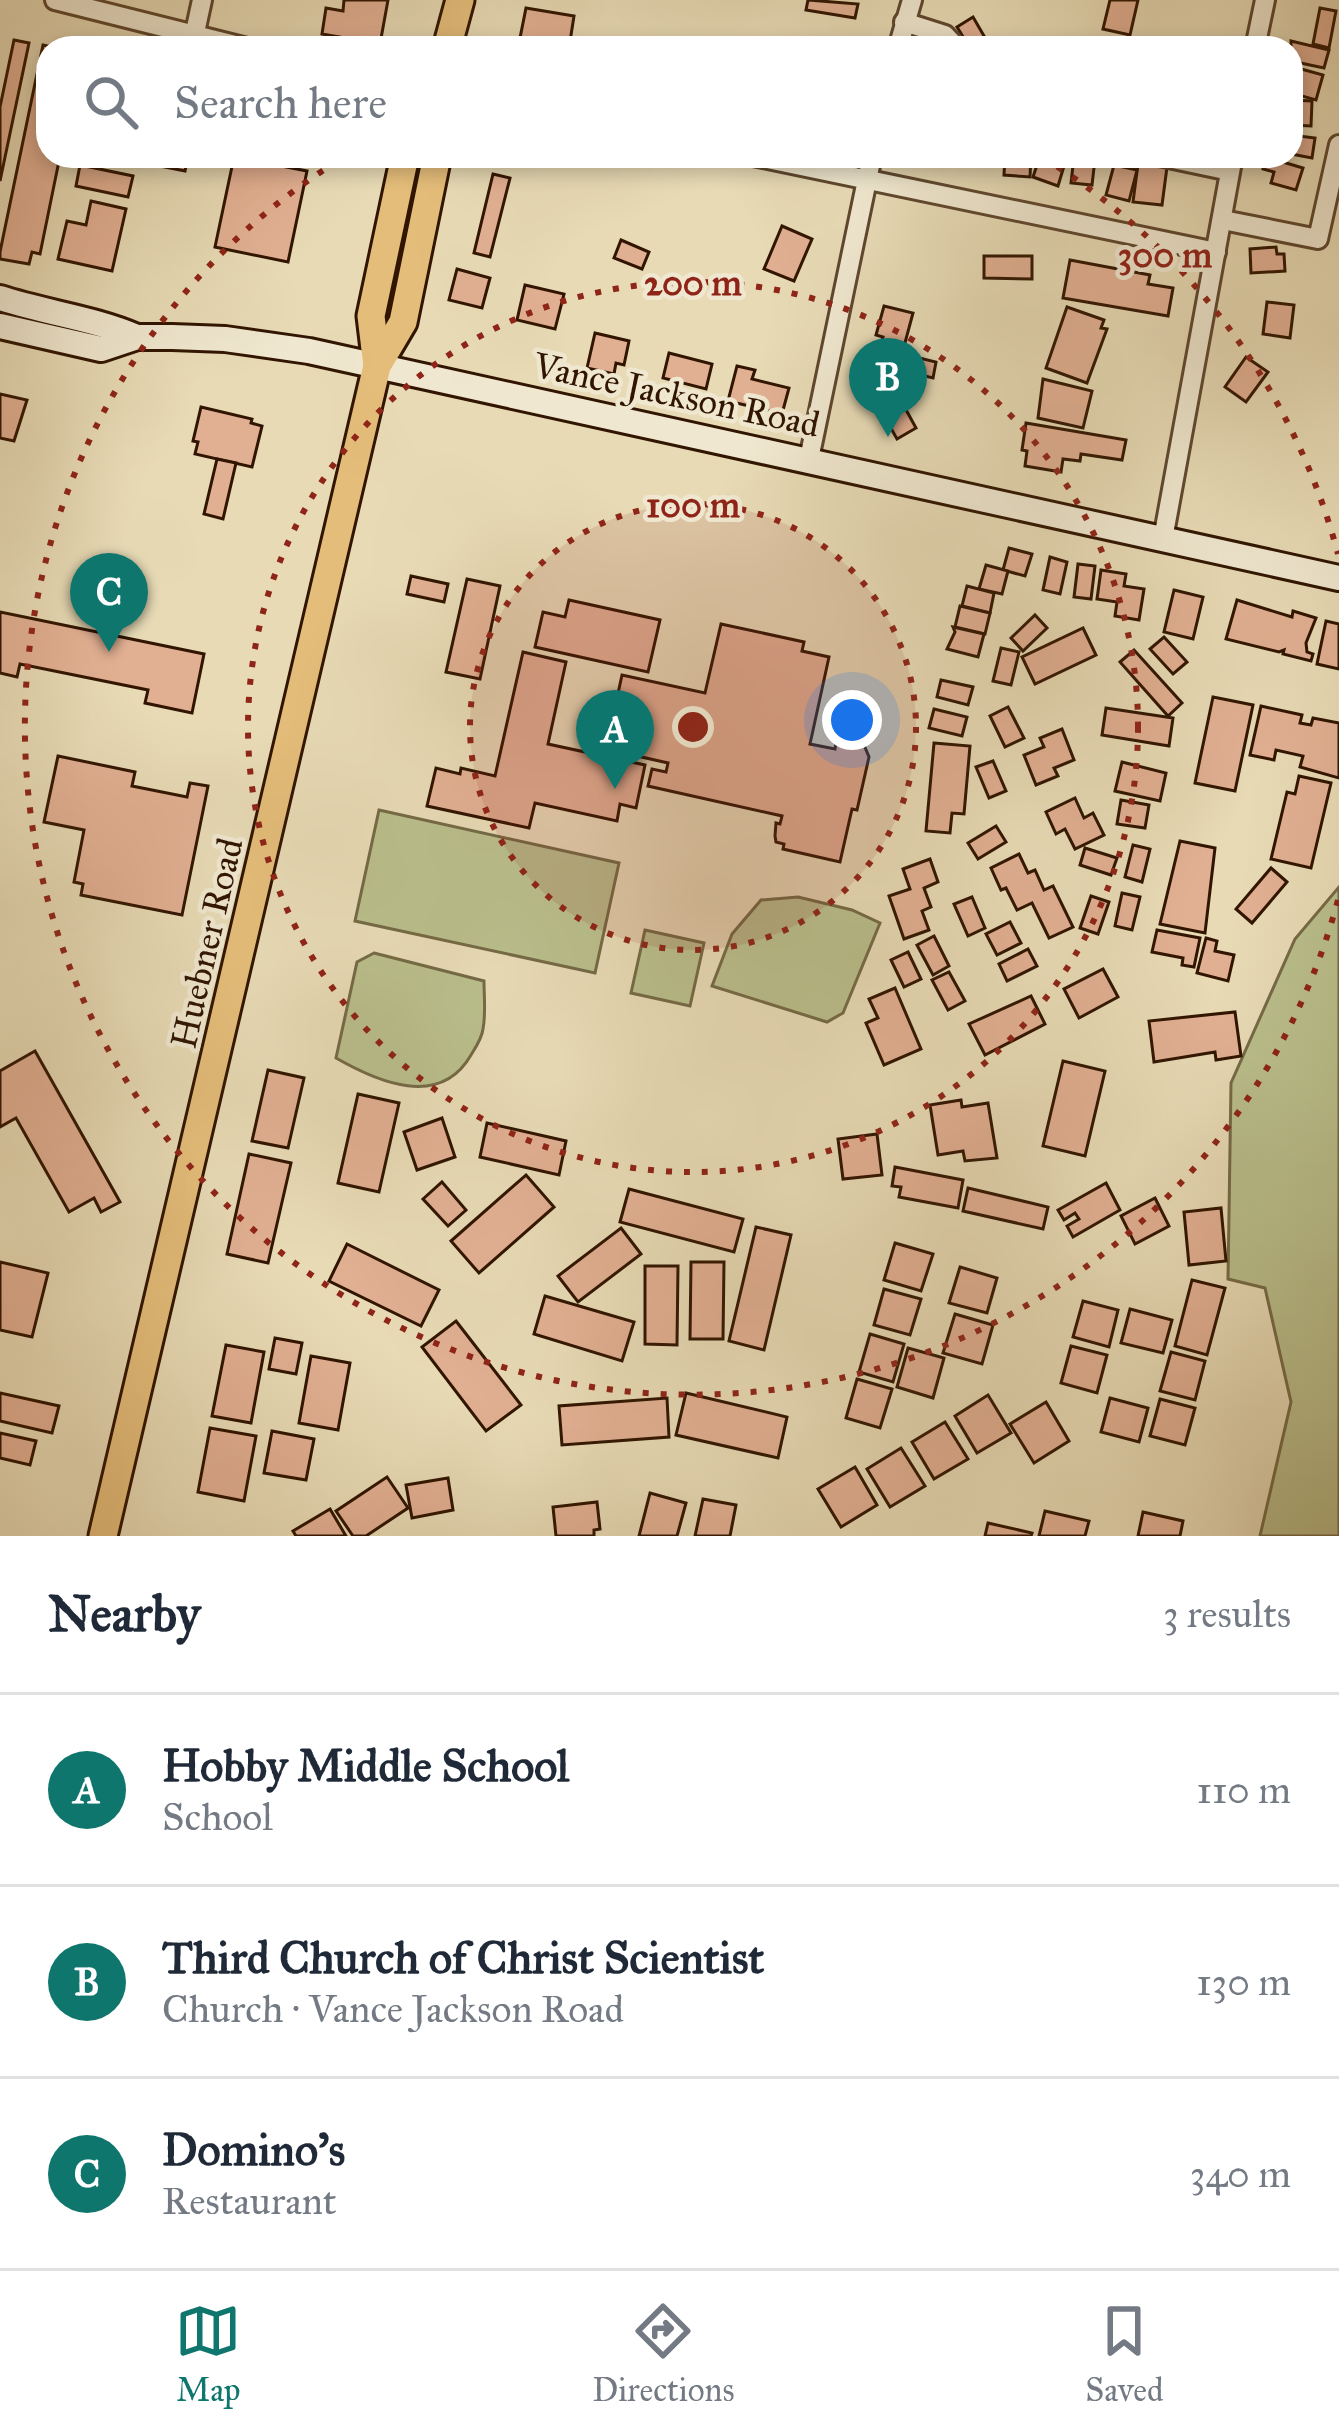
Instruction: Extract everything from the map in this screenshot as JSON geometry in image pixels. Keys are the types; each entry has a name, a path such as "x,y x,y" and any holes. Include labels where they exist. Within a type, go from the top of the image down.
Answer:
{"main road":[{"path":"450,36 460,0"},
{"name":"Huebner Road","path":"377,366 371,316 402,168"},
{"name":"Huebner Road","path":"104,1536 377,366 403,322 435,168"},
{"name":"Vance Jackson Road","path":"0,298 59,316 104,323 137,337 258,343 377,366 1339,578"},
{"name":"Vance Jackson Road","path":"0,326 100,349 137,337"}],"street":[{"path":"55,0 190,36"},
{"path":"194,36 202,0"},
{"path":"901,36 912,0"},
{"path":"1258,36 1265,0"},
{"path":"904,22 930,28 941,36"},
{"path":"1223,220 1318,239 1339,145"},
{"path":"810,168 1216,252"},
{"path":"809,459 869,168"},
{"path":"1163,539 1231,168"}],"green space":[{"path":"379,810 619,863 595,973 355,921"},
{"path":"1339,887 1339,1536 1260,1536 1291,1402 1265,1288 1228,1279 1231,1083 1295,939"},
{"path":"798,897 852,910 880,923 843,1013 827,1022 712,986 732,934 761,900"},
{"path":"645,930 704,943 690,1006 631,993"},
{"path":"374,953 484,981 480,1039 458,1072 443,1082 408,1086 389,1082 336,1058 357,962"}],"building":[{"path":"344,0 388,0 381,36 322,34 326,8 343,11"},
{"path":"808,0 858,4 855,18 806,10"},
{"path":"1110,0 1138,0 1130,35 1103,29"},
{"path":"526,8 574,16 571,36 520,36"},
{"path":"1320,8 1336,11 1329,48 1313,44"},
{"path":"973,17 984,36 963,36 957,27"},
{"path":"14,40 29,43 0,181 0,107"},
{"path":"1303,44 1329,50 1324,68 1303,64"},
{"path":"1303,69 1323,75 1316,100 1303,96"},
{"path":"36,79 36,168 58,168 40,254 32,252 29,264 0,259"},
{"path":"1303,101 1312,101 1311,126 1303,126"},
{"path":"1303,136 1315,138 1312,158 1303,156"},
{"path":"79,168 133,176 128,197 76,186"},
{"path":"232,168 307,171 288,262 215,247"},
{"path":"1004,168 1030,168 1030,177 1004,175"},
{"path":"1036,168 1063,168 1058,186 1033,177"},
{"path":"1073,168 1094,168 1092,185 1071,183"},
{"path":"1113,168 1137,170 1129,201 1106,195"},
{"path":"1137,168 1167,168 1162,205 1133,202"},
{"path":"1303,168 1296,190 1271,183 1274,172 1263,169"},
{"path":"493,174 510,178 490,257 474,253"},
{"path":"91,201 126,209 112,271 58,259 67,221 86,225"},
{"path":"782,226 812,239 794,281 764,269"},
{"path":"621,240 649,252 642,269 614,258"},
{"path":"1276,247 1277,254 1284,254 1285,271 1251,273 1250,249"},
{"path":"984,256 1032,256 1032,279 984,278"},
{"path":"1070,260 1150,275 1148,284 1173,288 1168,316 1063,298"},
{"path":"457,269 490,278 482,308 449,300"},
{"path":"525,285 564,294 555,329 517,320"},
{"path":"1267,302 1294,305 1290,338 1263,334"},
{"path":"884,306 913,313 902,354 880,348 883,337 876,335"},
{"path":"1067,307 1104,320 1101,328 1107,329 1087,383 1046,368"},
{"path":"595,333 629,341 624,365 616,363 614,374 587,368"},
{"path":"669,353 712,364 706,389 663,378"},
{"path":"903,354 936,362 933,378 900,370"},
{"path":"1246,357 1268,372 1246,402 1225,387"},
{"path":"737,366 755,370 752,379 789,388 782,414 728,401"},
{"path":"1043,379 1092,391 1083,428 1038,418"},
{"path":"888,387 916,428 897,439 873,396"},
{"path":"0,394 27,400 14,441 0,438"},
{"path":"201,407 252,419 251,423 262,426 252,467 195,454 198,442 193,441"},
{"path":"1026,423 1126,440 1122,460 1081,454 1080,461 1063,459 1061,472 1025,466"},
{"path":"217,459 236,463 223,519 204,514"},
{"path":"1009,548 1032,554 1025,576 1003,570"},
{"path":"1050,557 1067,562 1060,594 1043,590"},
{"path":"1078,564 1095,566 1091,599 1074,597"},
{"path":"986,565 1008,571 1002,594 979,589"},
{"path":"1101,570 1126,574 1124,586 1144,589 1139,620 1115,616 1117,602 1097,599"},
{"path":"411,576 448,584 444,602 407,594"},
{"path":"467,579 500,586 480,679 446,672"},
{"path":"967,586 994,593 990,613 962,606"},
{"path":"1174,590 1203,597 1193,639 1164,632"},
{"path":"569,600 660,620 648,672 535,647 543,612 565,617"},
{"path":"1237,600 1292,617 1293,611 1316,618 1306,643 1307,652 1313,654 1311,661 1283,654 1284,650 1226,639"},
{"path":"960,606 990,613 985,634 955,627"},
{"path":"0,612 204,654 192,713 145,703 148,690 20,664 17,677 0,673"},
{"path":"1035,615 1047,628 1023,651 1011,638"},
{"path":"1326,621 1339,624 1339,669 1317,664"},
{"path":"721,624 804,642 802,651 829,657 810,744 835,749 844,736 864,745 869,757 840,862 783,849 775,836 782,816 648,786 652,769 666,772 668,763 606,749 622,675 705,693"},
{"path":"953,627 984,634 978,657 947,649"},
{"path":"1083,628 1096,655 1035,684 1022,657"},
{"path":"1164,637 1187,662 1173,674 1150,649"},
{"path":"1001,648 1019,652 1011,685 993,681"},
{"path":"1134,650 1182,703 1168,716 1120,662"},
{"path":"523,652 566,662 548,744 645,765 636,808 620,804 617,821 535,803 529,828 427,806 436,768 495,776"},
{"path":"941,680 973,687 968,705 937,697"},
{"path":"1213,697 1253,705 1235,791 1195,783"},
{"path":"1261,706 1302,715 1300,723 1311,725 1313,718 1339,723 1339,778 1300,767 1303,756 1276,750 1274,760 1250,755"},
{"path":"1008,707 1024,738 1005,747 990,716"},
{"path":"1106,708 1173,718 1169,746 1102,735"},
{"path":"934,709 967,717 962,736 929,728"},
{"path":"1062,729 1074,760 1054,768 1058,776 1036,785 1024,755 1044,747 1040,738"},
{"path":"934,743 970,746 964,814 952,813 950,833 926,831"},
{"path":"58,756 135,772 132,786 187,797 190,783 208,786 182,915 81,895 83,884 74,882 84,830 44,822"},
{"path":"993,761 1006,791 989,798 976,767"},
{"path":"1122,762 1166,773 1160,801 1115,791"},
{"path":"1299,776 1331,783 1311,868 1271,859 1287,792 1295,794"},
{"path":"1075,798 1084,818 1093,813 1104,835 1075,849 1065,829 1056,834 1046,812"},
{"path":"1121,800 1149,805 1145,828 1117,824"},
{"path":"996,826 1006,842 978,859 968,843"},
{"path":"1180,841 1215,848 1205,933 1160,924"},
{"path":"1133,845 1150,849 1142,882 1125,877"},
{"path":"1085,848 1117,858 1111,875 1080,865"},
{"path":"1019,854 1028,873 1035,870 1044,890 1053,886 1073,927 1049,938 1032,903 1017,910 1006,888 1001,890 991,868"},
{"path":"930,859 938,882 924,888 931,907 922,911 929,930 904,939 889,896 910,889 903,869"},
{"path":"1271,868 1287,882 1252,923 1236,909"},
{"path":"1122,893 1140,897 1132,930 1115,926"},
{"path":"1091,896 1109,902 1098,934 1080,928"},
{"path":"972,897 985,928 968,936 954,904"},
{"path":"1010,922 1021,943 997,955 986,934"},
{"path":"1157,930 1200,938 1194,967 1182,965 1183,958 1152,952"},
{"path":"934,936 949,966 933,975 917,945"},
{"path":"1206,938 1217,941 1215,951 1234,955 1228,981 1197,973"},
{"path":"1028,949 1037,966 1007,981 999,964"},
{"path":"908,952 921,979 904,987 891,960"},
{"path":"1103,969 1118,997 1079,1018 1064,989"},
{"path":"949,972 965,1001 948,1010 932,980"},
{"path":"895,988 921,1049 884,1065 866,1023 878,1018 869,999"},
{"path":"1031,996 1045,1024 985,1055 969,1024"},
{"path":"1235,1012 1241,1056 1216,1060 1215,1052 1154,1062 1149,1021"},
{"path":"35,1051 120,1202 101,1212 94,1198 69,1212 16,1118 0,1127 0,1071"},
{"path":"1063,1061 1105,1071 1085,1156 1043,1146"},
{"path":"268,1070 304,1078 288,1148 252,1141"},
{"path":"358,1094 399,1103 379,1192 338,1183"},
{"path":"961,1100 962,1107 988,1103 997,1158 965,1161 963,1151 938,1155 930,1105"},
{"path":"442,1118 455,1157 417,1170 404,1132"},
{"path":"487,1123 566,1141 559,1175 480,1157"},
{"path":"877,1134 882,1175 843,1179 838,1139"},
{"path":"249,1154 291,1163 268,1263 227,1254"},
{"path":"895,1167 963,1180 958,1208 899,1197 901,1187 892,1186"},
{"path":"526,1175 554,1207 479,1273 451,1241"},
{"path":"442,1182 466,1210 448,1226 423,1199"},
{"path":"1106,1183 1120,1210 1073,1237 1067,1226 1079,1219 1075,1213 1064,1220 1058,1210"},
{"path":"968,1188 1048,1207 1043,1229 963,1211"},
{"path":"629,1189 743,1219 734,1252 620,1222"},
{"path":"1155,1198 1169,1226 1135,1244 1121,1216"},
{"path":"1221,1208 1226,1261 1189,1265 1184,1212"},
{"path":"756,1227 791,1235 764,1350 729,1341"},
{"path":"621,1228 641,1254 578,1302 558,1276"},
{"path":"895,1243 933,1254 921,1291 884,1280"},
{"path":"347,1244 439,1290 421,1326 329,1281"},
{"path":"0,1262 48,1273 32,1337 0,1330"},
{"path":"691,1262 724,1262 723,1339 690,1339"},
{"path":"645,1266 678,1266 677,1345 645,1344"},
{"path":"960,1267 997,1278 987,1313 949,1303"},
{"path":"1192,1280 1225,1288 1207,1355 1175,1346"},
{"path":"884,1289 921,1299 910,1335 874,1325"},
{"path":"545,1296 634,1322 622,1361 534,1334"},
{"path":"1083,1301 1118,1310 1109,1347 1073,1337"},
{"path":"1130,1309 1172,1320 1163,1353 1121,1343"},
{"path":"955,1314 993,1325 982,1364 943,1353"},
{"path":"456,1321 521,1405 486,1431 422,1347"},
{"path":"870,1334 904,1344 893,1382 859,1372"},
{"path":"275,1338 302,1343 296,1374 269,1369"},
{"path":"226,1345 264,1352 251,1423 212,1416"},
{"path":"1071,1346 1107,1355 1097,1393 1061,1383"},
{"path":"908,1348 944,1358 933,1398 897,1387"},
{"path":"1171,1352 1205,1361 1195,1400 1160,1391"},
{"path":"311,1356 350,1363 338,1430 299,1423"},
{"path":"857,1379 892,1389 880,1428 846,1418"},
{"path":"0,1393 59,1406 52,1433 0,1421"},
{"path":"686,1393 787,1417 778,1458 676,1435"},
{"path":"988,1395 1011,1433 977,1453 955,1416"},
{"path":"667,1398 669,1437 562,1445 559,1406"},
{"path":"1110,1398 1148,1408 1139,1442 1101,1432"},
{"path":"1160,1399 1195,1408 1185,1445 1150,1436"},
{"path":"1046,1402 1069,1441 1034,1463 1010,1424"},
{"path":"945,1422 968,1459 934,1479 912,1442"},
{"path":"210,1428 256,1436 244,1501 198,1492"},
{"path":"272,1431 314,1439 306,1480 264,1473"},
{"path":"0,1433 36,1441 30,1465 0,1458"},
{"path":"901,1448 925,1486 890,1507 867,1469"},
{"path":"855,1467 877,1505 841,1527 818,1489"},
{"path":"387,1477 408,1508 366,1536 353,1536 336,1511"},
{"path":"448,1478 453,1510 412,1518 406,1485"},
{"path":"650,1493 686,1503 677,1536 639,1536"},
{"path":"703,1499 736,1505 730,1536 695,1536"},
{"path":"597,1502 600,1529 594,1530 594,1536 556,1536 553,1507"},
{"path":"330,1509 346,1536 296,1536 293,1531"},
{"path":"1045,1511 1089,1521 1085,1536 1039,1536"},
{"path":"1143,1512 1183,1521 1180,1536 1138,1536"},
{"path":"988,1523 1032,1533 985,1536"}],"place":[{"name":"Third Church of Christ Scientist","path":"888,437"},
{"name":"Domino's","path":"109,652"},
{"name":"Hobby Middle School","path":"615,789"}]}
